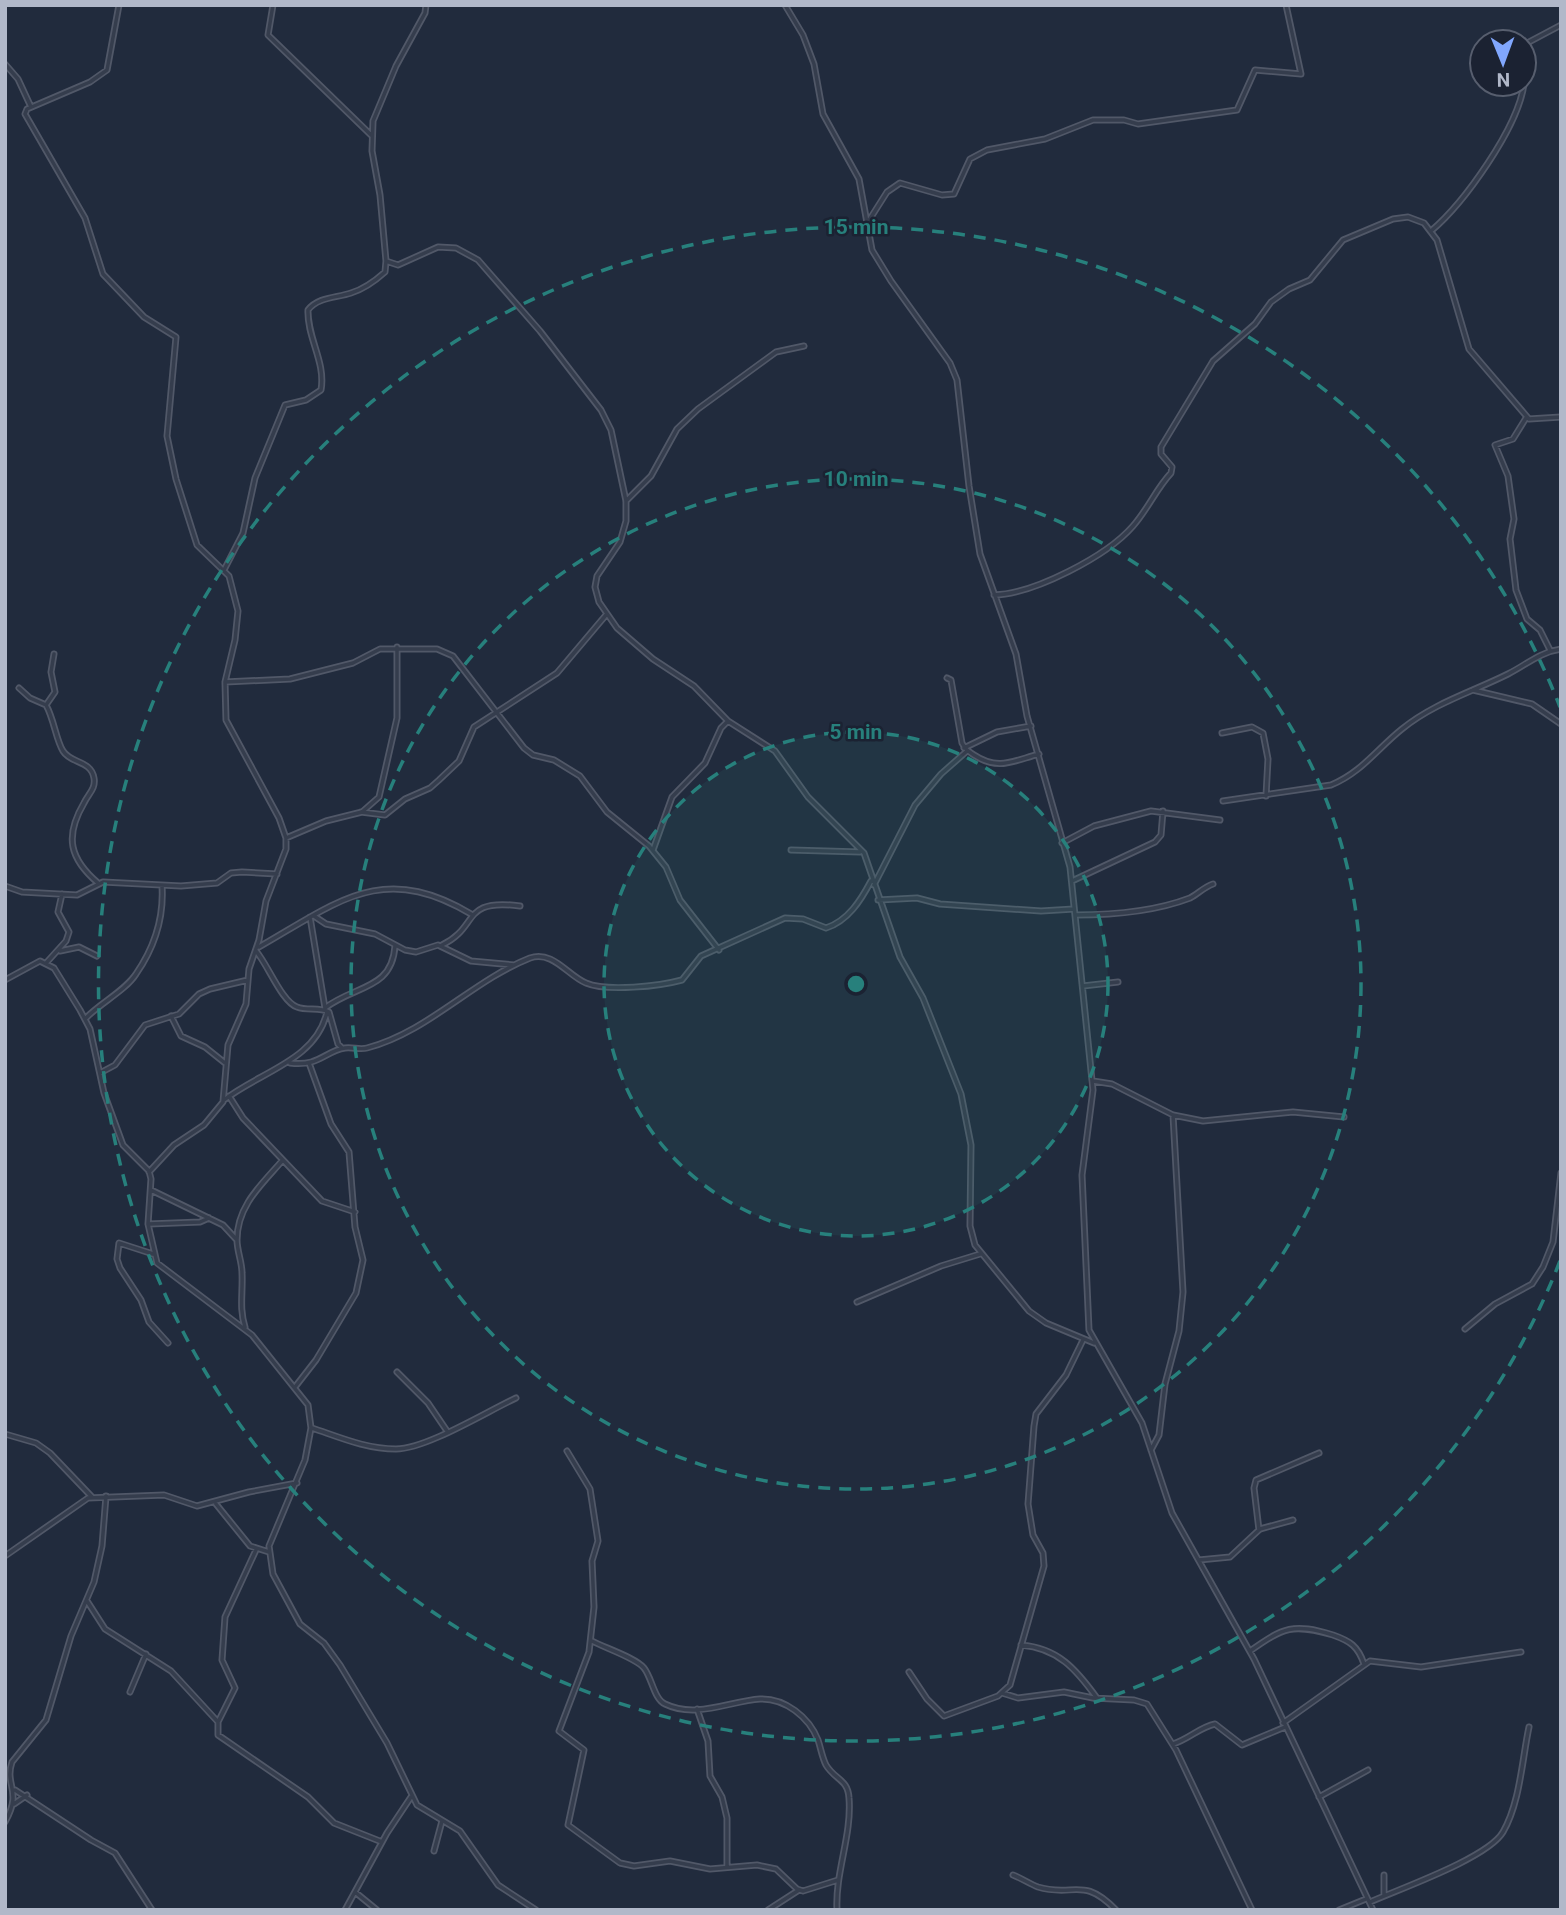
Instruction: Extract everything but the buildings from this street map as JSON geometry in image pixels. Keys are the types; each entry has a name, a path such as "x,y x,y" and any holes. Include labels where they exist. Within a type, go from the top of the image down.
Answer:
{"street":[{"path":"119,5 107,70 90,82 31,107 25,111 25,117 85,218 103,274 144,317 176,337 167,436 190,530 203,553 224,570 235,594 238,611 235,640 225,682 228,729 272,804 286,838 286,849 266,901 248,980 246,1004 228,1045 224,1100"},
{"path":"273,5 268,35 371,135"},
{"path":"224,570 243,533 255,478 283,408 287,403 306,400 321,390 322,370 312,341 308,310 315,303 349,294 385,272 386,261 371,135 378,104 426,5"},
{"path":"785,5 803,35 814,64 823,114 859,179 872,250 950,363 957,380 976,533 994,595 1016,654 1031,726 1072,881 1093,1082 1082,1175 1088,1323 1096,1344 1142,1423 1165,1498 1250,1651 1373,1910"},
{"path":"867,223 877,212 887,192 900,183 942,194 954,194 970,159 1000,146 1045,139 1093,120 1124,120 1138,124 1237,110 1255,70 1301,74 1286,5"},
{"path":"1538,37 1561,25"},
{"path":"5,64 21,85 31,107"},
{"path":"1431,231 1450,215 1479,178 1520,98"},
{"path":"994,595 1047,583 1094,556 1133,527 1171,473 1172,467 1161,454 1161,447 1213,361 1243,335 1271,302 1289,289 1310,280 1343,240 1393,219 1408,217 1424,223 1431,231 1445,261 1469,349 1527,417 1561,417"},
{"path":"386,261 398,265 438,247 456,248 486,267 540,331 607,419 626,501 624,532 596,581 599,602 606,615 653,659 694,686 728,721 775,751 808,797 862,852 900,957 923,998 961,1094 971,1145 970,1226 980,1254 1029,1311 1046,1323 1096,1344"},
{"path":"626,501 651,476 677,429 698,409 776,352 804,346"},
{"path":"1527,417 1513,439 1495,445 1510,487 1514,519 1510,539 1516,590 1527,619 1540,630 1550,650"},
{"path":"286,838 326,821 361,812 385,815 405,799 430,788 459,761 474,727 557,673 606,615"},
{"path":"225,682 290,679 337,668 380,649 397,647 430,647 453,656 524,748 533,755 554,760 580,776 607,812 653,850 666,867 680,900 719,950"},
{"path":"361,812 379,797 396,729 397,647"},
{"path":"1223,801 1331,785 1344,780 1408,724 1550,650 1561,649"},
{"path":"46,705 55,692 51,672 54,654"},
{"path":"947,678 951,680 966,749 997,766 1038,754"},
{"path":"19,688 30,698 46,705 63,751 86,765 94,779 92,790 76,823 73,846 79,866 98,883"},
{"path":"1471,690 1532,704 1561,724"},
{"path":"653,850 672,797 705,763 721,728 728,721"},
{"path":"873,886 915,805 941,774 966,749 1005,729 1031,726"},
{"path":"1222,733 1252,727 1263,733 1268,751 1266,796"},
{"path":"1062,842 1107,821 1163,811 1220,820"},
{"path":"1072,881 1155,842 1161,835 1163,811"},
{"path":"791,850 862,852"},
{"path":"5,886 22,892 83,894 98,883 162,886 217,883 231,873 277,874"},
{"path":"290,1063 309,1063 324,1059 342,1048 363,1049 411,1031 516,965 541,956 551,959 586,983 627,986 682,980 701,956 785,918 803,919 826,928 835,926 856,906 872,879"},
{"path":"1075,915 1095,915 1175,902 1193,896 1213,884"},
{"path":"85,1019 136,975 151,952 162,907 162,886"},
{"path":"256,949 312,916 366,891 390,887 437,896 471,914"},
{"path":"5,980 34,963 47,962 58,951 69,932 58,912 62,894"},
{"path":"878,900 917,898 940,904 1041,911 1075,909"},
{"path":"312,916 326,925 375,934 395,946 416,952 440,945 459,934 471,914 499,904 520,906"},
{"path":"312,916 326,1010 342,1048"},
{"path":"440,945 471,961 516,965"},
{"path":"149,1171 174,1145 204,1125 229,1096 253,1079 290,1063 318,1034 326,1010 343,995 382,979 392,961 395,946"},
{"path":"58,951 79,947 97,956"},
{"path":"256,949 274,975 285,1000 294,1007 326,1010"},
{"path":"47,962 61,978 85,1019 123,1145 149,1171 151,1190 148,1224 154,1254 161,1267 246,1329 308,1405 311,1428 297,1483 269,1546 273,1574 300,1624 324,1643 340,1665 387,1743 412,1797 423,1810 460,1832 498,1885 536,1910"},
{"path":"100,1073 115,1065 145,1025 179,1014 199,994 210,989 248,980"},
{"path":"1083,986 1118,982"},
{"path":"172,1016 181,1037 205,1047 225,1063"},
{"path":"295,1387 316,1360 356,1293 363,1259 349,1152 331,1124 309,1063"},
{"path":"1093,1082 1112,1084 1173,1115 1203,1121 1293,1112 1344,1117"},
{"path":"229,1096 235,1108 322,1201 355,1212"},
{"path":"1151,1450 1159,1435 1165,1384 1179,1331 1184,1292 1173,1115"},
{"path":"246,1329 240,1304 243,1275 237,1241 238,1219 242,1210 282,1161"},
{"path":"1465,1329 1495,1304 1531,1284 1543,1266 1553,1242 1561,1173"},
{"path":"151,1190 223,1224 237,1241"},
{"path":"148,1224 200,1222 209,1218"},
{"path":"154,1254 118,1243 117,1259 141,1300 149,1322 168,1343"},
{"path":"857,1302 941,1266 980,1254"},
{"path":"909,1672 944,1716 1002,1693 1013,1679 1044,1566 1043,1553 1033,1535 1028,1504 1036,1415 1066,1375 1083,1340"},
{"path":"397,1372 428,1403 447,1431"},
{"path":"311,1428 361,1444 398,1449 424,1443 516,1398"},
{"path":"5,1434 36,1443 50,1452 92,1497"},
{"path":"567,1451 590,1489 598,1528 597,1546 592,1561 591,1641 579,1684 559,1726 562,1734 584,1750 568,1825 620,1863 634,1866 670,1861 710,1869 757,1865 776,1869 799,1889"},
{"path":"1259,1530 1256,1480 1320,1453"},
{"path":"5,1556 80,1502 92,1497 164,1495 197,1506 297,1483"},
{"path":"5,1822 14,1804 15,1789 9,1770 12,1762 46,1720 71,1636 87,1601 102,1546 106,1496"},
{"path":"215,1503 256,1550 269,1552"},
{"path":"1199,1560 1230,1558 1259,1530 1293,1520"},
{"path":"256,1550 225,1618 222,1660 235,1688 216,1731 220,1740 308,1797 334,1823 382,1842"},
{"path":"87,1601 105,1629 146,1654 185,1685 219,1722"},
{"path":"1250,1651 1291,1628 1308,1627 1349,1641 1359,1650 1364,1664"},
{"path":"591,1641 644,1667 659,1698 666,1705 697,1709 722,1708 742,1701 767,1699 784,1703 803,1719 817,1739 831,1773 843,1779 848,1788 849,1824 838,1880 837,1910"},
{"path":"1021,1645 1045,1647 1079,1674 1097,1698"},
{"path":"1173,1744 1189,1740 1205,1727 1215,1724 1239,1745 1284,1725 1364,1664 1380,1660 1421,1667 1521,1652"},
{"path":"130,1692 146,1654"},
{"path":"1002,1693 1018,1698 1064,1692 1097,1698 1142,1701 1153,1710 1173,1744 1252,1910"},
{"path":"697,1709 708,1741 710,1776 722,1797 727,1818 727,1867"},
{"path":"1339,1910 1384,1896 1471,1856 1502,1834 1517,1786 1529,1727"},
{"path":"1319,1797 1368,1770"},
{"path":"15,1789 91,1840 116,1853 152,1910"},
{"path":"14,1804 27,1795"},
{"path":"345,1910 382,1842 412,1797"},
{"path":"434,1852 442,1821"},
{"path":"1013,1875 1039,1887 1097,1892 1116,1910"},
{"path":"1384,1875 1384,1896"},
{"path":"768,1910 799,1889 838,1880"},
{"path":"355,1892 377,1910"}]}
